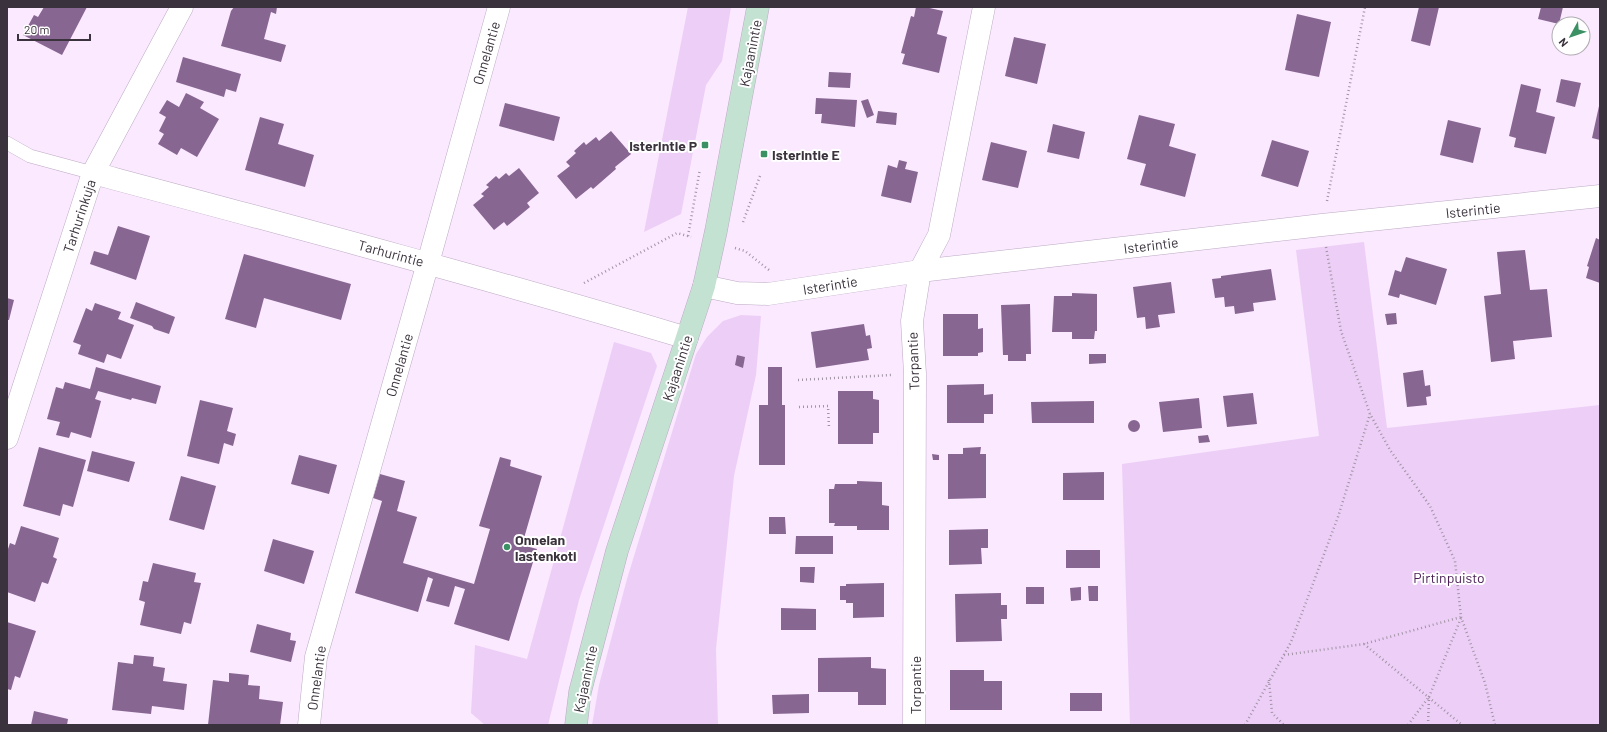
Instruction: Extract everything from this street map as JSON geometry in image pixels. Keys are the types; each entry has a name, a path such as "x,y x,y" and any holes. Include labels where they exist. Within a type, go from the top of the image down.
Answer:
{"main road":[{"name":"Kajaanintie","path":"576,725 580,692 617,551 704,286 758,7"}],"street":[{"name":"Tarhurinkuja","path":"7,438 93,173 182,7"},
{"name":"Onnelantie","path":"309,725 316,657 499,7"},
{"name":"Torpantie","path":"914,725 915,374 912,321 920,271 939,235 984,7"},
{"name":"Tarhurintie","path":"93,173 548,296 687,338"},
{"name":"Isterintie","path":"704,286 737,293 768,294 920,271 1322,225 1600,196"}],"lane":[{"path":"7,143 30,156 93,173"}],"path":[{"path":"1365,7 1322,225 1341,331 1370,414 1390,450 1430,506 1455,561 1461,617 1485,683 1495,725"},
{"path":"688,236 700,169"},
{"path":"742,226 760,176"},
{"path":"582,284 677,233 713,244 745,251 772,272"},
{"path":"798,380 915,374"},
{"path":"800,407 828,406 828,428"},
{"path":"1244,725 1291,642 1338,517 1370,414"},
{"path":"1284,655 1364,644 1461,617"},
{"path":"1408,725 1429,698 1461,617"},
{"path":"1364,644 1462,725"},
{"path":"1269,680 1272,712 1284,725"},
{"path":"1428,725 1429,698"}],"green space":[{"path":"688,7 731,7 722,61 706,85 681,214 644,232"},
{"name":"Pirtinpuisto","path":"1364,242 1387,428 1600,405 1600,725 1130,725 1122,464 1319,436 1296,250"},
{"path":"741,315 761,316 756,375 734,476 716,649 718,725 592,725 599,685 627,579 696,354 707,337 723,321"},
{"path":"614,342 651,353 657,366 579,600 548,725 485,725 471,713 475,645 527,659"}],"building":[{"path":"44,7 87,7 62,55 23,35 34,15 38,17"},
{"path":"234,7 277,7 276,14 271,12 264,39 286,45 281,62 221,46 231,11"},
{"path":"916,7 925,7 943,11 937,34 947,37 939,73 902,64 905,54 901,53 911,16 914,17"},
{"path":"1419,7 1439,7 1430,46 1411,41"},
{"path":"1541,7 1563,7 1561,16 1551,16 1551,22 1538,19"},
{"path":"1297,14 1331,22 1319,77 1285,70"},
{"path":"1014,37 1046,44 1037,84 1005,76"},
{"path":"183,57 241,74 236,92 226,89 224,97 176,82"},
{"path":"829,72 851,73 850,88 828,87"},
{"path":"1561,79 1581,83 1575,107 1556,102"},
{"path":"1521,84 1541,89 1536,112 1555,117 1546,154 1514,147 1516,138 1509,136"},
{"path":"186,93 204,102 200,108 219,119 197,157 181,148 177,155 158,144 164,134 159,131 166,117 159,113 167,100 179,107"},
{"path":"816,98 857,100 855,127 821,123 822,114 815,114"},
{"path":"868,99 874,115 867,118 861,101"},
{"path":"505,103 560,117 554,141 499,126"},
{"path":"1600,106 1600,140 1592,138"},
{"path":"878,111 897,113 896,125 876,123"},
{"path":"1139,115 1175,124 1169,146 1196,154 1185,197 1140,185 1146,164 1127,159"},
{"path":"260,117 284,124 278,144 314,155 305,187 245,170"},
{"path":"1448,120 1481,128 1473,163 1440,155"},
{"path":"1053,124 1085,132 1079,159 1047,152"},
{"path":"611,131 631,154 615,167 616,169 593,189 591,187 576,199 557,176 570,166 566,162 576,153 574,151 584,142 586,145 596,137 599,141"},
{"path":"1272,140 1309,151 1298,187 1261,176"},
{"path":"991,142 1027,151 1018,188 982,180"},
{"path":"899,160 907,162 905,169 918,172 911,203 881,196 888,165 897,168"},
{"path":"519,168 539,193 527,203 530,207 507,226 504,222 494,230 473,205 484,196 481,194 489,187 486,185 496,176 499,179 506,173 509,176"},
{"path":"118,226 150,236 136,280 90,264 94,251 108,255"},
{"path":"1596,238 1600,240 1600,283 1586,278 1589,267 1587,266"},
{"path":"1525,250 1530,290 1547,289 1552,337 1513,341 1515,359 1491,362 1484,296 1501,294 1497,252"},
{"path":"244,254 351,284 341,320 264,298 256,328 225,319"},
{"path":"1406,257 1447,269 1436,305 1400,294 1399,298 1388,295 1395,270 1401,272"},
{"path":"1271,269 1276,300 1253,303 1254,311 1235,314 1234,306 1225,307 1224,297 1215,298 1212,279 1221,278 1221,276"},
{"path":"1171,282 1175,313 1158,315 1160,327 1146,329 1145,317 1137,318 1133,287"},
{"path":"1072,293 1097,294 1097,331 1095,331 1094,339 1072,339 1072,332 1052,332 1054,296 1072,296"},
{"path":"7,298 14,300 9,320 7,320"},
{"path":"136,302 175,317 169,334 130,318"},
{"path":"95,303 121,312 118,319 134,325 121,359 107,354 104,363 78,354 81,345 73,342 86,308 92,311"},
{"path":"1030,304 1031,354 1026,354 1026,361 1008,361 1008,355 1003,355 1001,305"},
{"path":"1396,313 1397,324 1387,325 1385,314"},
{"path":"943,314 978,314 978,329 983,328 983,352 978,353 978,356 943,356"},
{"path":"864,324 866,336 870,335 872,348 867,349 869,360 816,368 811,332"},
{"path":"1089,354 1106,354 1106,363 1089,364"},
{"path":"737,355 745,357 743,368 735,365"},
{"path":"96,367 161,386 156,404 132,398 131,400 98,391 95,399 101,401 91,438 71,432 69,438 56,435 60,422 47,419 56,387 63,389 65,382 90,389"},
{"path":"768,367 782,367 782,405 785,405 785,465 759,465 759,405 768,405"},
{"path":"1423,370 1425,386 1430,385 1431,396 1426,397 1427,405 1407,407 1403,373"},
{"path":"984,384 984,395 993,394 993,414 984,414 984,423 947,423 947,385"},
{"path":"838,391 873,391 873,399 879,400 879,433 873,433 873,444 838,444"},
{"path":"1253,393 1257,424 1227,427 1223,396"},
{"path":"1199,398 1202,428 1163,432 1159,402"},
{"path":"200,400 233,408 227,431 236,434 233,446 224,443 219,464 187,456"},
{"path":"1094,401 1094,423 1032,423 1031,402"},
{"path":"1132,420 1136,420 1140,426 1136,432 1132,432 1128,428 1128,424"},
{"path":"1208,435 1210,442 1199,443 1198,436"},
{"path":"39,447 86,460 73,507 63,504 60,516 23,506"},
{"path":"981,447 980,454 986,454 986,498 948,499 948,454 963,454 963,448"},
{"path":"92,451 135,462 129,482 87,471"},
{"path":"932,454 939,455 939,460 933,460"},
{"path":"299,455 337,465 329,494 291,484"},
{"name":"Onnelan lastenkoti","path":"500,457 511,460 510,466 542,476 522,545 537,549 509,641 454,624 465,589 455,586 449,607 426,601 433,579 428,577 418,612 355,593 382,501 373,498 380,474 405,481 397,511 417,517 403,563 474,584 490,529 479,526"},
{"path":"1104,472 1104,500 1063,500 1063,473"},
{"path":"181,476 216,486 204,530 169,520"},
{"path":"857,481 882,482 882,505 889,506 889,530 857,530 857,526 834,526 835,523 829,523 829,489 834,489 835,484 857,484"},
{"path":"769,517 785,517 786,534 769,534"},
{"path":"21,526 59,538 53,557 57,559 48,584 42,582 35,602 7,592 7,552 10,543 15,545"},
{"path":"988,529 988,548 981,548 982,564 949,565 949,530"},
{"path":"796,536 833,536 833,554 795,554"},
{"path":"273,539 314,551 304,584 264,571"},
{"path":"1066,550 1100,550 1100,568 1066,568"},
{"path":"153,563 196,573 194,582 201,583 191,624 184,622 181,634 140,625 145,602 139,600 143,581 148,582"},
{"path":"800,567 815,567 814,583 800,582"},
{"path":"884,583 884,617 853,618 853,603 846,603 846,600 840,600 840,586 846,586 846,584"},
{"path":"1088,586 1098,586 1098,601 1089,601"},
{"path":"1026,587 1044,587 1044,604 1026,604"},
{"path":"1081,587 1081,600 1071,601 1070,588"},
{"path":"1001,593 1001,605 1007,605 1007,619 1001,619 1002,641 956,642 955,594"},
{"path":"781,608 816,609 816,630 781,630"},
{"path":"7,622 36,631 20,678 15,676 11,690 7,689"},
{"path":"257,624 291,633 290,640 296,641 291,662 250,652"},
{"path":"134,655 154,657 153,666 165,668 163,681 187,684 184,710 152,706 151,714 112,710 118,662 133,664"},
{"path":"871,657 871,668 886,669 886,705 858,705 858,692 818,692 818,658"},
{"path":"950,670 984,670 984,681 1002,681 1002,710 950,710"},
{"path":"229,673 249,675 248,685 260,686 259,699 283,702 280,725 208,725 213,680 229,682"},
{"path":"1070,693 1102,693 1102,711 1070,711"},
{"path":"809,694 809,713 773,714 772,695"},
{"path":"34,711 68,719 67,725 31,725"}],"place":[{"name":"Isterintie P","path":"705,145"},
{"name":"Isterintie E","path":"764,154"},
{"name":"Onnelan lastenkoti","path":"507,547"}]}
